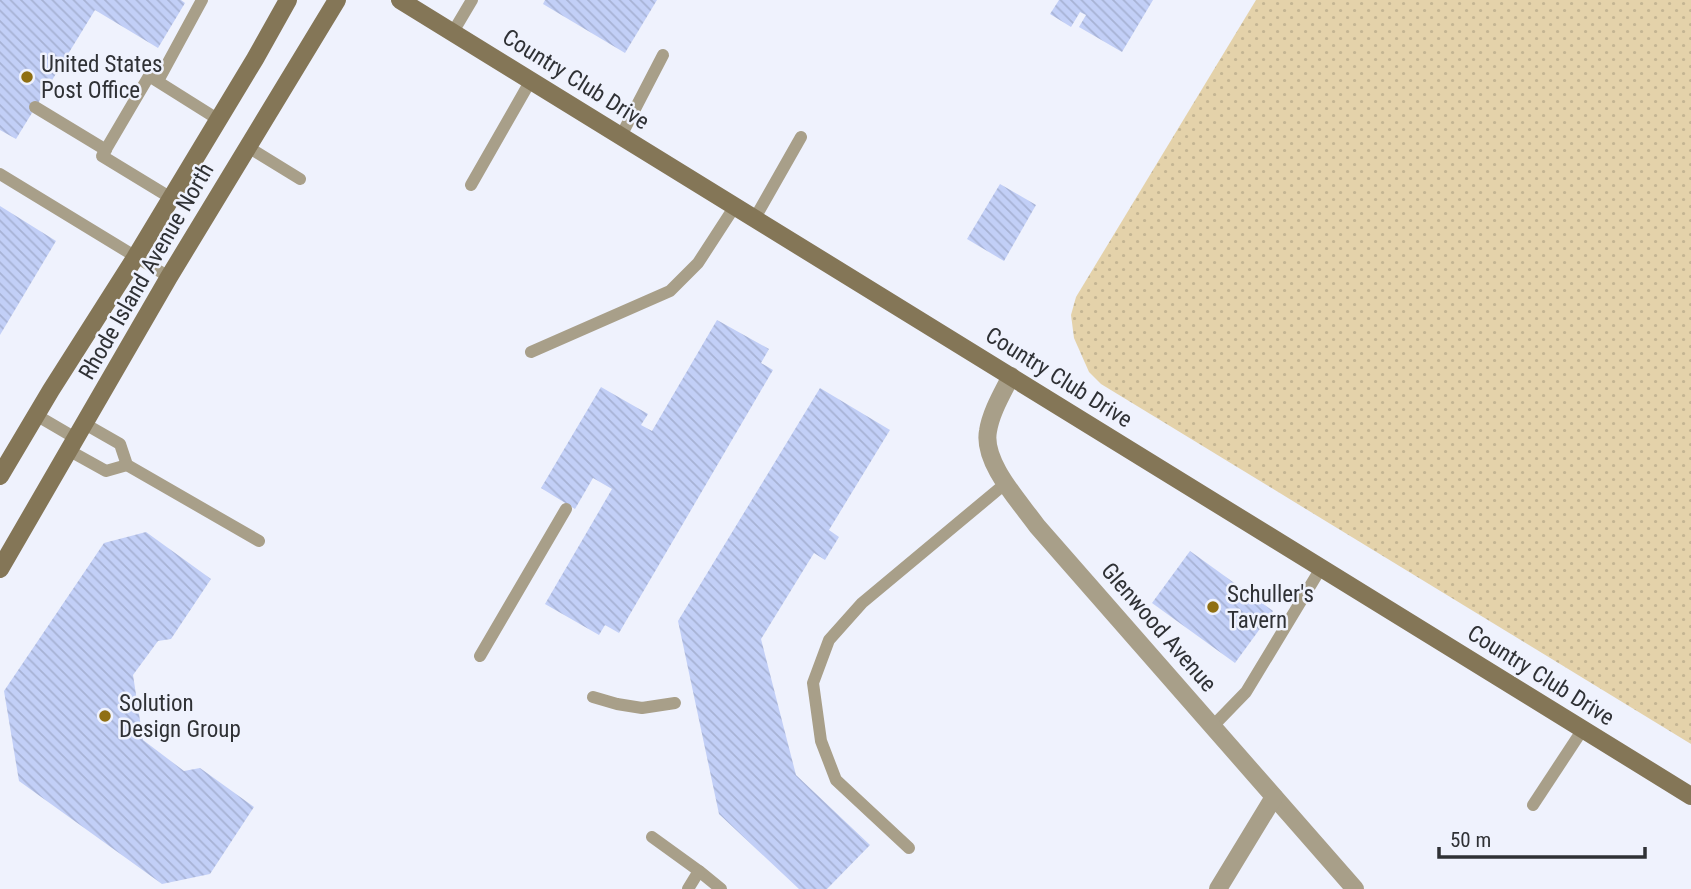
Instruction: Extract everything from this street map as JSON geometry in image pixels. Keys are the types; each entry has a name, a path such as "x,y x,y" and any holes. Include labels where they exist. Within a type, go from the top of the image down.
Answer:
{"street":[{"name":"Rhode Island Avenue North","path":"0,476 256,59 288,0"},
{"name":"Rhode Island Avenue North","path":"0,569 169,278 337,0"},
{"name":"Country Club Drive","path":"400,0 1691,796"},
{"name":"Glenwood Avenue","path":"1011,376 994,411 987,439 993,464 1037,526 1355,889"},
{"path":"1218,889 1274,797"}],"lane":[{"path":"158,81 202,0"},
{"path":"453,32 472,0"},
{"path":"621,136 663,55"},
{"path":"171,198 102,156 149,76 219,120"},
{"path":"471,185 531,80"},
{"path":"35,107 106,150"},
{"path":"755,218 801,137"},
{"path":"248,147 300,179"},
{"path":"0,174 169,278"},
{"path":"531,352 670,290 698,263 735,206"},
{"path":"36,415 77,438 106,471 127,465"},
{"path":"77,438 120,444 127,465 260,541"},
{"path":"909,848 835,780 821,741 813,683 829,640 862,603 1006,483"},
{"path":"480,656 566,509"},
{"path":"1213,726 1246,692 1321,568"},
{"path":"593,697 642,708 676,703"},
{"path":"1533,805 1583,729"},
{"path":"652,837 721,889"},
{"path":"688,889 699,871"}],"shaded area":[{"path":"1256,0 1691,0 1691,744 1101,384 1089,372 1074,338 1071,315 1076,297"}],"building":[{"name":"United States Post Office","path":"0,0 181,0 185,3 158,48 95,10 16,139 0,130"},
{"path":"545,0 657,0 625,53 543,4"},
{"path":"1059,0 1153,0 1122,52 1079,27 1086,15 1080,12 1071,27 1050,14"},
{"path":"1000,184 1036,205 1004,261 967,239"},
{"path":"0,206 56,241 0,335"},
{"path":"717,320 769,349 761,363 773,370 619,633 605,625 599,635 545,604 612,489 593,478 575,509 541,488 601,387 648,414 641,425 652,431"},
{"path":"820,388 890,430 829,530 839,537 825,560 814,553 761,639 796,775 870,845 827,889 799,889 719,814 678,621"},
{"path":"146,532 211,579 171,639 158,641 133,675 143,740 184,771 200,768 254,807 210,874 162,884 19,781 4,691 104,543"},
{"name":"Schuller's Tavern","path":"1190,551 1273,611 1235,663 1152,603"}],"place":[{"name":"United States Post Office","path":"27,77"},
{"name":"Schuller's Tavern","path":"1213,607"},
{"name":"Solution Design Group","path":"105,716"}]}
